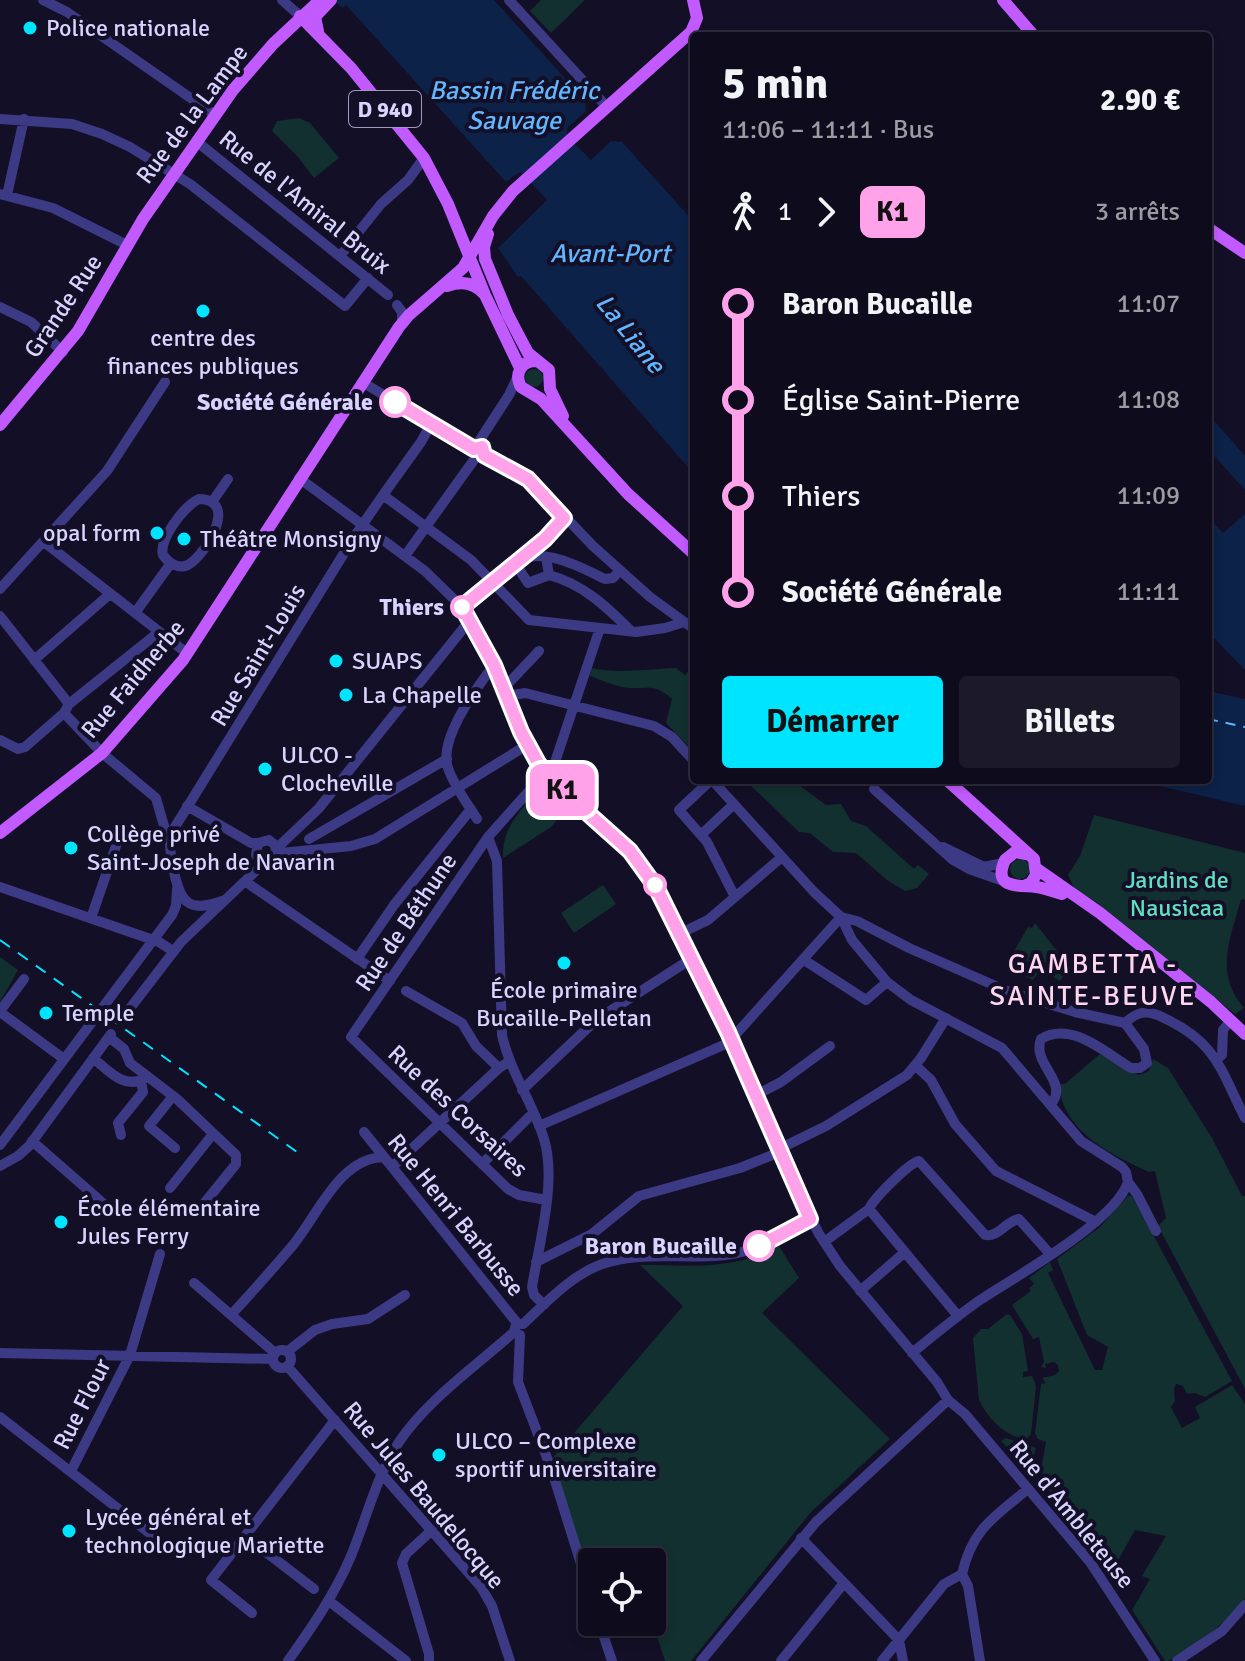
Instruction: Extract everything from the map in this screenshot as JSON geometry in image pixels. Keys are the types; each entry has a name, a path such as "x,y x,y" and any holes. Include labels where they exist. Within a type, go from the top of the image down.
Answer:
{"main road":[{"name":"Rue de la Lampe","path":"127,245 239,82 300,16 320,0"},
{"path":"320,33 315,17 331,0"},
{"path":"691,32 697,18 693,0"},
{"path":"1003,0 1031,32"},
{"name":"D 940","path":"300,16 320,33 359,77 424,158 450,209 519,373"},
{"path":"536,361 518,334 485,259 485,242 498,209 518,187 690,33"},
{"path":"450,209 469,234 478,236 484,231"},
{"name":"Rue Faidherbe","path":"0,833 102,753 188,654 402,322 462,270 498,209"},
{"path":"1212,231 1245,253"},
{"name":"Grande Rue","path":"0,425 6,409 63,352 84,322 127,245"},
{"path":"437,292 453,284 464,283 476,287 485,295"},
{"path":"572,430 556,403 549,370 536,361 526,362 519,373 520,386 572,430 628,494 690,550"},
{"path":"530,394 544,391 550,384"},
{"path":"952,784 1034,859 1037,869 1034,880 1024,886"},
{"path":"992,820 1006,841 1002,873 1007,883 1041,887 1084,902"},
{"path":"1004,860 1015,852 1026,854"},
{"path":"1037,869 1084,902 1245,1034"}],"street":[{"path":"43,0 67,12 215,115"},
{"name":"D 940","path":"282,0 300,16"},
{"path":"509,0 607,107"},
{"path":"0,119 68,123 102,134 135,150 174,174 345,306 368,278"},
{"path":"24,119 2,196 58,210 127,245"},
{"name":"Rue de l'Amiral Bruix","path":"196,141 388,295"},
{"path":"357,234 381,204 408,180 424,158"},
{"path":"408,180 427,175 436,180"},
{"path":"340,256 348,246"},
{"name":"Rue de l'Amiral Bruix","path":"397,305 403,315 402,322"},
{"path":"3,308 33,324 63,352"},
{"path":"479,452 519,373"},
{"path":"0,589 114,462 165,382"},
{"path":"362,382 528,479 564,518 620,570 690,626"},
{"path":"405,556 513,401 530,394"},
{"name":"Rue Saint-Louis","path":"169,832 362,524 431,424"},
{"name":"Rue d'Ambleteuse","path":"299,478 436,579 462,607 494,665 527,745 544,771 637,859 656,887 732,1040 810,1219 824,1242 860,1291 937,1382 948,1400 963,1412 1090,1562 1155,1661"},
{"path":"212,502 228,479"},
{"path":"383,495 495,580 523,616 532,621 631,631 665,628 684,622"},
{"path":"204,499 212,502 219,519 199,554 185,566 171,563 161,552 163,540 194,501 204,499"},
{"path":"514,564 545,539 564,518"},
{"path":"44,542 188,654"},
{"path":"514,564 546,557 605,579 613,578 620,570"},
{"path":"546,557 549,575"},
{"path":"135,613 171,563"},
{"path":"514,564 528,583 549,575 566,581 598,600 631,631"},
{"path":"462,607 495,580"},
{"path":"34,660 110,594"},
{"path":"0,616 102,753 156,798 169,832 177,887 182,898 190,905 225,900"},
{"path":"121,1020 173,951 319,808 470,620"},
{"name":"Rue de Béthune","path":"351,1037 491,833 557,756 600,628"},
{"path":"0,740 23,749 66,708 159,632"},
{"path":"505,692 539,651"},
{"path":"357,959 394,905 474,814 449,772 447,759 462,711 494,665"},
{"path":"505,692 522,692 650,725 666,732 690,757"},
{"path":"310,844 356,845 371,841 394,830 527,745"},
{"path":"258,843 256,855 273,856 310,844 447,759"},
{"path":"707,784 679,810 710,845 735,897"},
{"path":"715,784 841,917 852,940 887,982 905,996 1002,1048 1084,1144 1122,1167 1128,1176 1121,1195 1096,1222 958,1316 912,1353"},
{"path":"874,789 963,866 1007,883"},
{"path":"702,834 734,804"},
{"path":"187,806 251,843 269,840 274,844 273,856"},
{"path":"310,844 309,825 319,808"},
{"path":"91,918 118,840 169,832"},
{"path":"491,833 497,861 501,1030 510,1061 539,1126 547,1156 546,1200 532,1290 544,1305"},
{"path":"933,842 982,867 993,867 1004,860"},
{"path":"679,934 708,920 782,857"},
{"path":"246,882 390,981"},
{"path":"0,887 153,939 173,951"},
{"path":"103,1007 175,909 177,887"},
{"path":"539,1126 732,1040 841,917"},
{"path":"841,917 861,922 920,953 1007,991 1125,1023 1146,1053 1147,1063 1140,1068 1131,1068 1077,1036 1058,1033 1041,1039 1039,1053 1057,1089 1056,1098 1051,1104"},
{"path":"522,1090 596,1020 691,959"},
{"path":"804,960 866,1000 887,982"},
{"path":"24,979 0,1012 64,1059"},
{"path":"406,991 462,1023 476,1046 499,1068"},
{"path":"1125,1023 1137,1013 1153,1013 1195,1035 1216,1060 1245,1118"},
{"path":"536,1262 592,1234 636,1197 740,1168 826,1126 907,1075 946,1018"},
{"path":"1216,1060 1222,1055 1223,1030 1231,1020"},
{"path":"18,1156 0,1144 92,1022"},
{"path":"0,1166 18,1156 32,1141 110,1036 124,1049 130,1063 144,1078 173,1096 234,1153 237,1162 198,1211"},
{"name":"Rue des Corsaires","path":"351,1037 514,1193 546,1200"},
{"path":"756,1095 781,1082 830,1046"},
{"path":"93,1058 126,1083 144,1078"},
{"path":"392,1167 510,1061"},
{"path":"916,1066 931,1080 952,1121 996,1171 1096,1222"},
{"path":"121,1135 119,1121 143,1092 144,1078"},
{"path":"173,1096 149,1126 175,1148"},
{"path":"482,1164 533,1113"},
{"name":"Rue Henri Barbusse","path":"364,1132 519,1329"},
{"path":"170,1188 213,1134"},
{"path":"32,1141 112,1211"},
{"path":"231,1315 296,1241 342,1179 365,1160 384,1157"},
{"path":"824,1242 869,1209 875,1197 905,1169 919,1161 983,1234 991,1236 1019,1219 1050,1254"},
{"path":"1128,1182 1156,1231"},
{"path":"869,1209 958,1316"},
{"path":"288,1661 329,1601 351,1556 381,1472 401,1439 421,1415 578,1276 606,1263 634,1257 738,1253 810,1219"},
{"path":"860,1291 905,1252"},
{"name":"Rue Flour","path":"71,1471 130,1355 162,1255"},
{"path":"194,1283 274,1356 278,1367 287,1366 291,1360 288,1351"},
{"path":"0,1353 274,1356 281,1350 288,1351 315,1330 372,1318 405,1295"},
{"path":"519,1329 518,1382 552,1471 578,1554"},
{"name":"Rue Jules Baudelocque","path":"287,1366 485,1591 510,1661"},
{"path":"701,1661 801,1538 836,1501 948,1400"},
{"path":"0,1417 170,1549"},
{"path":"252,1613 211,1580 335,1420"},
{"path":"980,1661 968,1586 962,1574 968,1550 976,1535 1028,1489"},
{"path":"429,1661 402,1563 406,1554 432,1530"},
{"path":"245,1536 314,1589"},
{"path":"801,1538 899,1640 903,1661"},
{"path":"882,1661 944,1584 962,1574"},
{"path":"781,1661 844,1583"},
{"path":"329,1601 403,1660"},
{"path":"1177,1661 1222,1631 1245,1605"},
{"path":"604,1636 612,1661"}],"green space":[{"path":"541,0 585,0 551,33 530,11"},
{"path":"299,118 310,123 339,158 314,178 272,131 277,121"},
{"path":"530,369 538,369 543,378 541,385 530,387 525,382 525,374"},
{"path":"591,668 622,671 676,668 685,675 690,669 690,748 666,723 672,699 666,694 652,688 619,686 590,676"},
{"path":"749,784 797,784 826,805 841,804 851,821 866,826 914,869 918,865 929,874 917,888 905,891 856,853 833,852 810,833 799,832"},
{"path":"530,799 556,821 503,858 507,833"},
{"name":"Jardins de Nausicaa","path":"1094,815 1245,853 1245,900 1241,899 1227,956 1229,982 1244,1008 1235,1014 1096,902 1075,890 1068,875 1080,856"},
{"path":"1020,859 1027,862 1030,869 1027,876 1020,879 1013,876 1010,869 1013,862"},
{"path":"603,885 616,904 574,933 561,913"},
{"path":"1035,923 1061,956 1056,965 1067,971 1060,981 1040,970 1033,980 1005,967 1028,927 1032,928"},
{"path":"0,957 18,970 0,1002"},
{"path":"1100,1054 1139,1075 1149,1071 1153,1059 1168,1068 1212,1138 1242,1196 1245,1196 1245,1389 1158,1226 1166,1218 1155,1171 1149,1172 1134,1165 1091,1139 1069,1116 1062,1101 1059,1085 1066,1083"},
{"path":"1128,1196 1132,1196 1136,1203 1232,1381 1205,1397 1187,1394 1183,1386 1176,1384 1175,1401 1171,1407 1182,1428 1200,1418 1195,1407 1232,1385 1245,1404 1245,1598 1210,1633 1168,1661 1165,1661 1132,1610 1150,1579 1142,1576 1166,1536 1135,1530 1110,1575 1056,1510 1059,1501 1051,1502 1045,1497 1049,1491 1001,1441 1006,1438 1036,1448 1032,1461 1042,1464 1046,1442 1038,1439 1035,1433 1041,1384 1046,1383 1042,1378 1059,1371 1058,1365 1054,1362 1045,1364 1046,1368 1041,1367 1044,1362 1039,1337 1033,1339 1012,1305 1031,1291 1029,1288 1034,1284 1029,1278 1050,1262 1053,1270 1048,1273 1095,1370 1102,1370 1108,1347 1087,1335 1057,1259 1100,1227"},
{"path":"779,1246 799,1278 762,1313 890,1439 811,1512 691,1661 665,1661 657,1636 666,1636 666,1548 580,1548 551,1460 683,1306 640,1265 728,1263"},
{"path":"1007,1314 1022,1334 1028,1371 1023,1372 1023,1377 1032,1376 1036,1386 1031,1434 1026,1440 998,1425 979,1400 973,1338 981,1329 988,1329"}],"water":[{"path":"334,0 494,0 585,100 586,111 567,128 567,136 591,160 611,141 622,142 690,218 690,469 521,276 518,277 498,248 547,200 522,173 506,182 346,5 342,8"},
{"path":"1212,419 1245,456 1245,490 1212,453"},
{"path":"1245,514 1245,670 1212,636 1212,521 1223,533"},
{"path":"1212,692 1245,699 1245,806 1152,784 1212,784"}],"ferry route":[{"path":"1212,720 1245,727"}],"railway":[{"path":"0,940 297,1152"}],"bus line":[{"name":"K1","path":"395,402 474,449 482,447 484,455 524,476 564,518 545,539 462,607 494,665 521,732 541,768 616,837 645,869 659,891 728,1032 810,1219 759,1246"}],"place":[{"name":"Police nationale","path":"30,28"},
{"name":"centre des finances publiques","path":"203,311"},
{"name":"Société Générale","path":"395,402"},
{"name":"opal form","path":"157,533"},
{"name":"Théâtre Monsigny","path":"184,539"},
{"name":"Thiers","path":"462,607"},
{"name":"SUAPS","path":"336,661"},
{"name":"La Chapelle","path":"346,695"},
{"name":"ULCO - Clocheville","path":"265,769"},
{"name":"Collège privé Saint-Joseph de Navarin","path":"71,848"},
{"name":"École primaire Bucaille-Pelletan","path":"564,963"},
{"name":"Temple","path":"46,1013"},
{"name":"École élémentaire Jules Ferry","path":"61,1222"},
{"name":"Baron Bucaille","path":"759,1246"},
{"name":"ULCO – Complexe sportif universitaire","path":"439,1455"},
{"name":"Lycée général et technologique Mariette","path":"69,1531"}],"district":[{"name":"GAMBETTA - SAINTE-BEUVE","path":"1093,980"}],"water label":[{"name":"Bassin Frédéric Sauvage","path":"514,106"},
{"name":"Avant-Port","path":"610,254"},
{"name":"La Liane","path":"630,334"}]}
